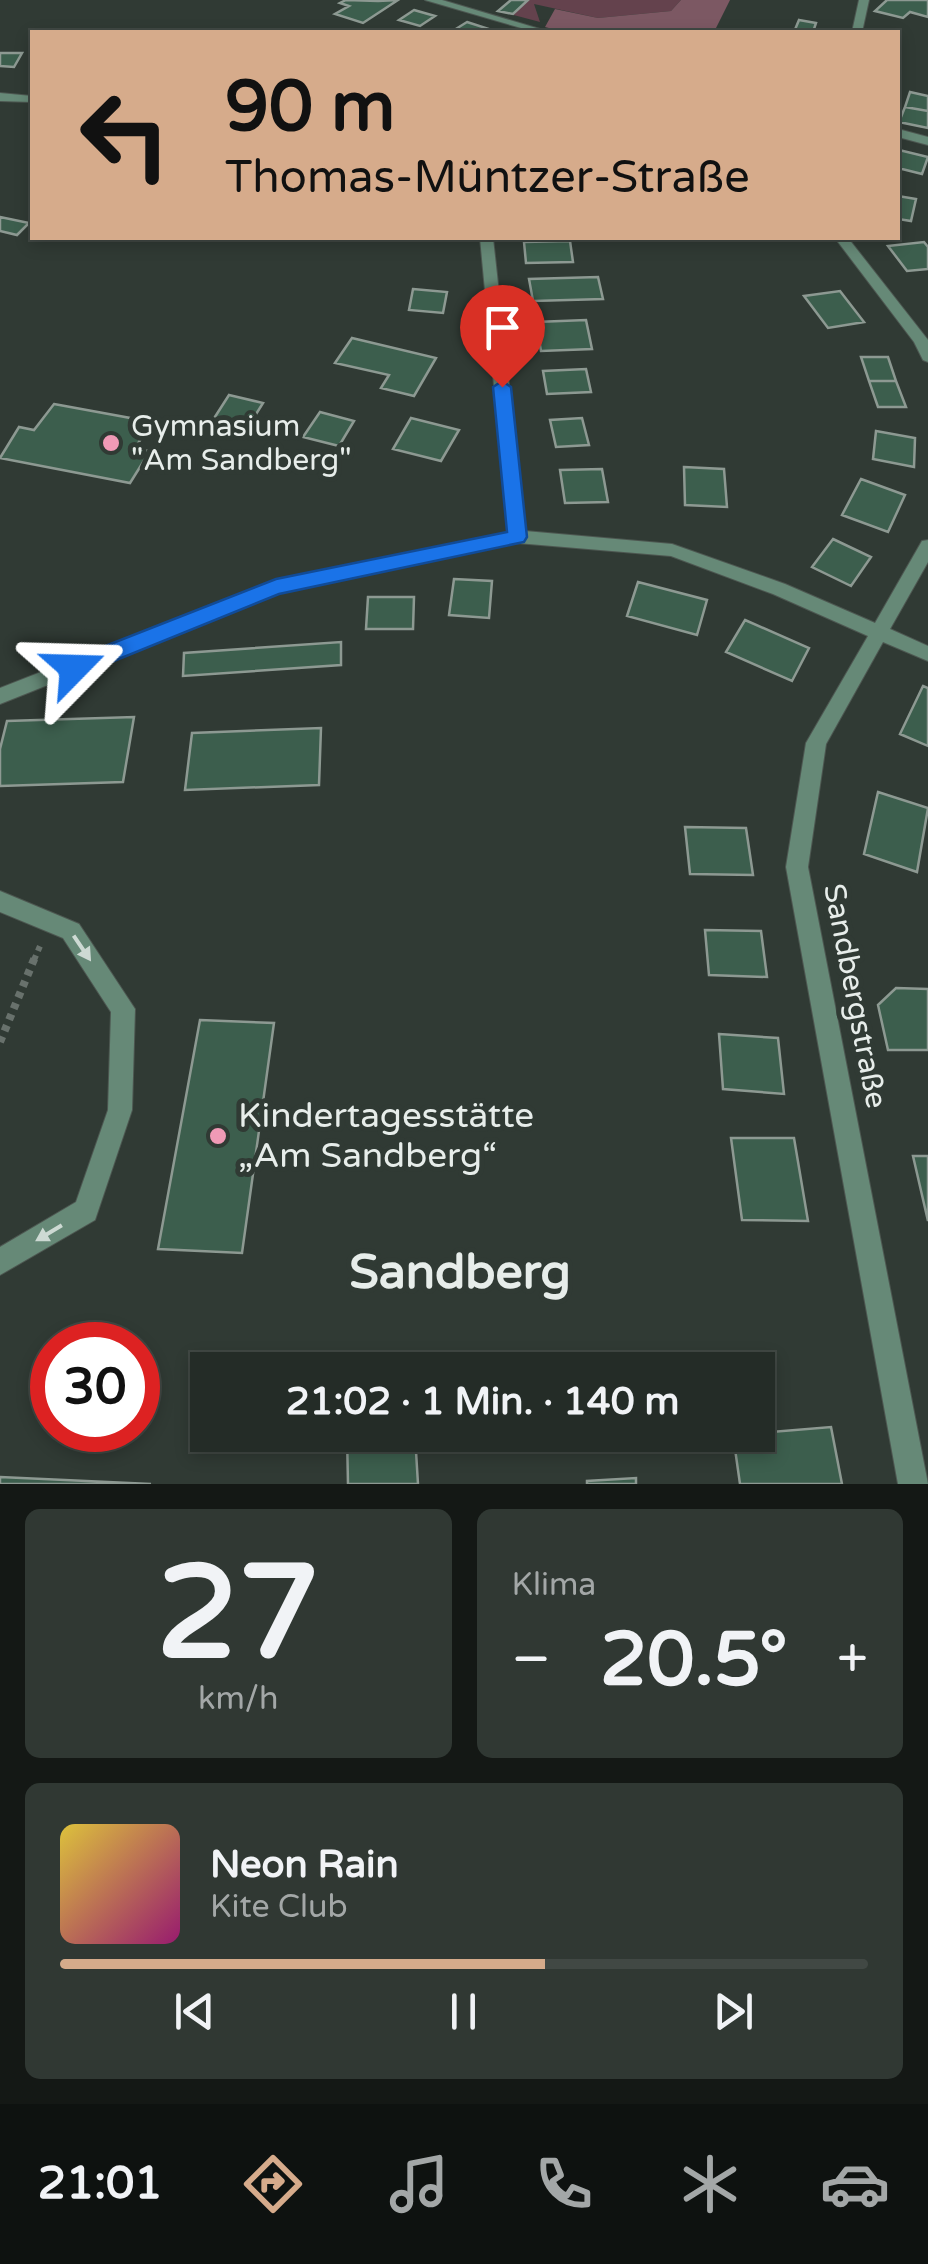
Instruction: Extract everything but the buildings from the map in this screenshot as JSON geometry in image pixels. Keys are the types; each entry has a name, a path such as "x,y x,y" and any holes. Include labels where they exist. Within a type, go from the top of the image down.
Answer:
{"street":[{"path":"430,0 538,30"},
{"path":"857,30 864,0"},
{"path":"0,97 30,99"},
{"path":"900,134 928,142"},
{"path":"486,240 517,537"},
{"path":"843,240 921,341 928,357"},
{"path":"0,696 276,586 517,537 672,550 780,588 928,654"},
{"name":"Sandbergstraße","path":"913,1484 797,867 816,743 882,633 928,546"},
{"path":"0,901 71,932 124,1009 120,1110 86,1211 0,1262"}],"path":[{"path":"0,1042 50,922"}],"shaded area":[{"path":"511,0 681,0 671,11 598,18 534,4 540,22 498,11"},
{"path":"681,0 730,0 715,30 545,27 555,9 598,18 671,11"}],"place":[{"name":"Gymnasium \"Am Sandberg\"","path":"111,443"},
{"name":"Kindertagesstätte „Am Sandberg“","path":"218,1136"}],"district":[{"name":"Sandberg","path":"460,1273"}],"route":[{"path":"74,668 276,586 517,537 502,387"}]}
